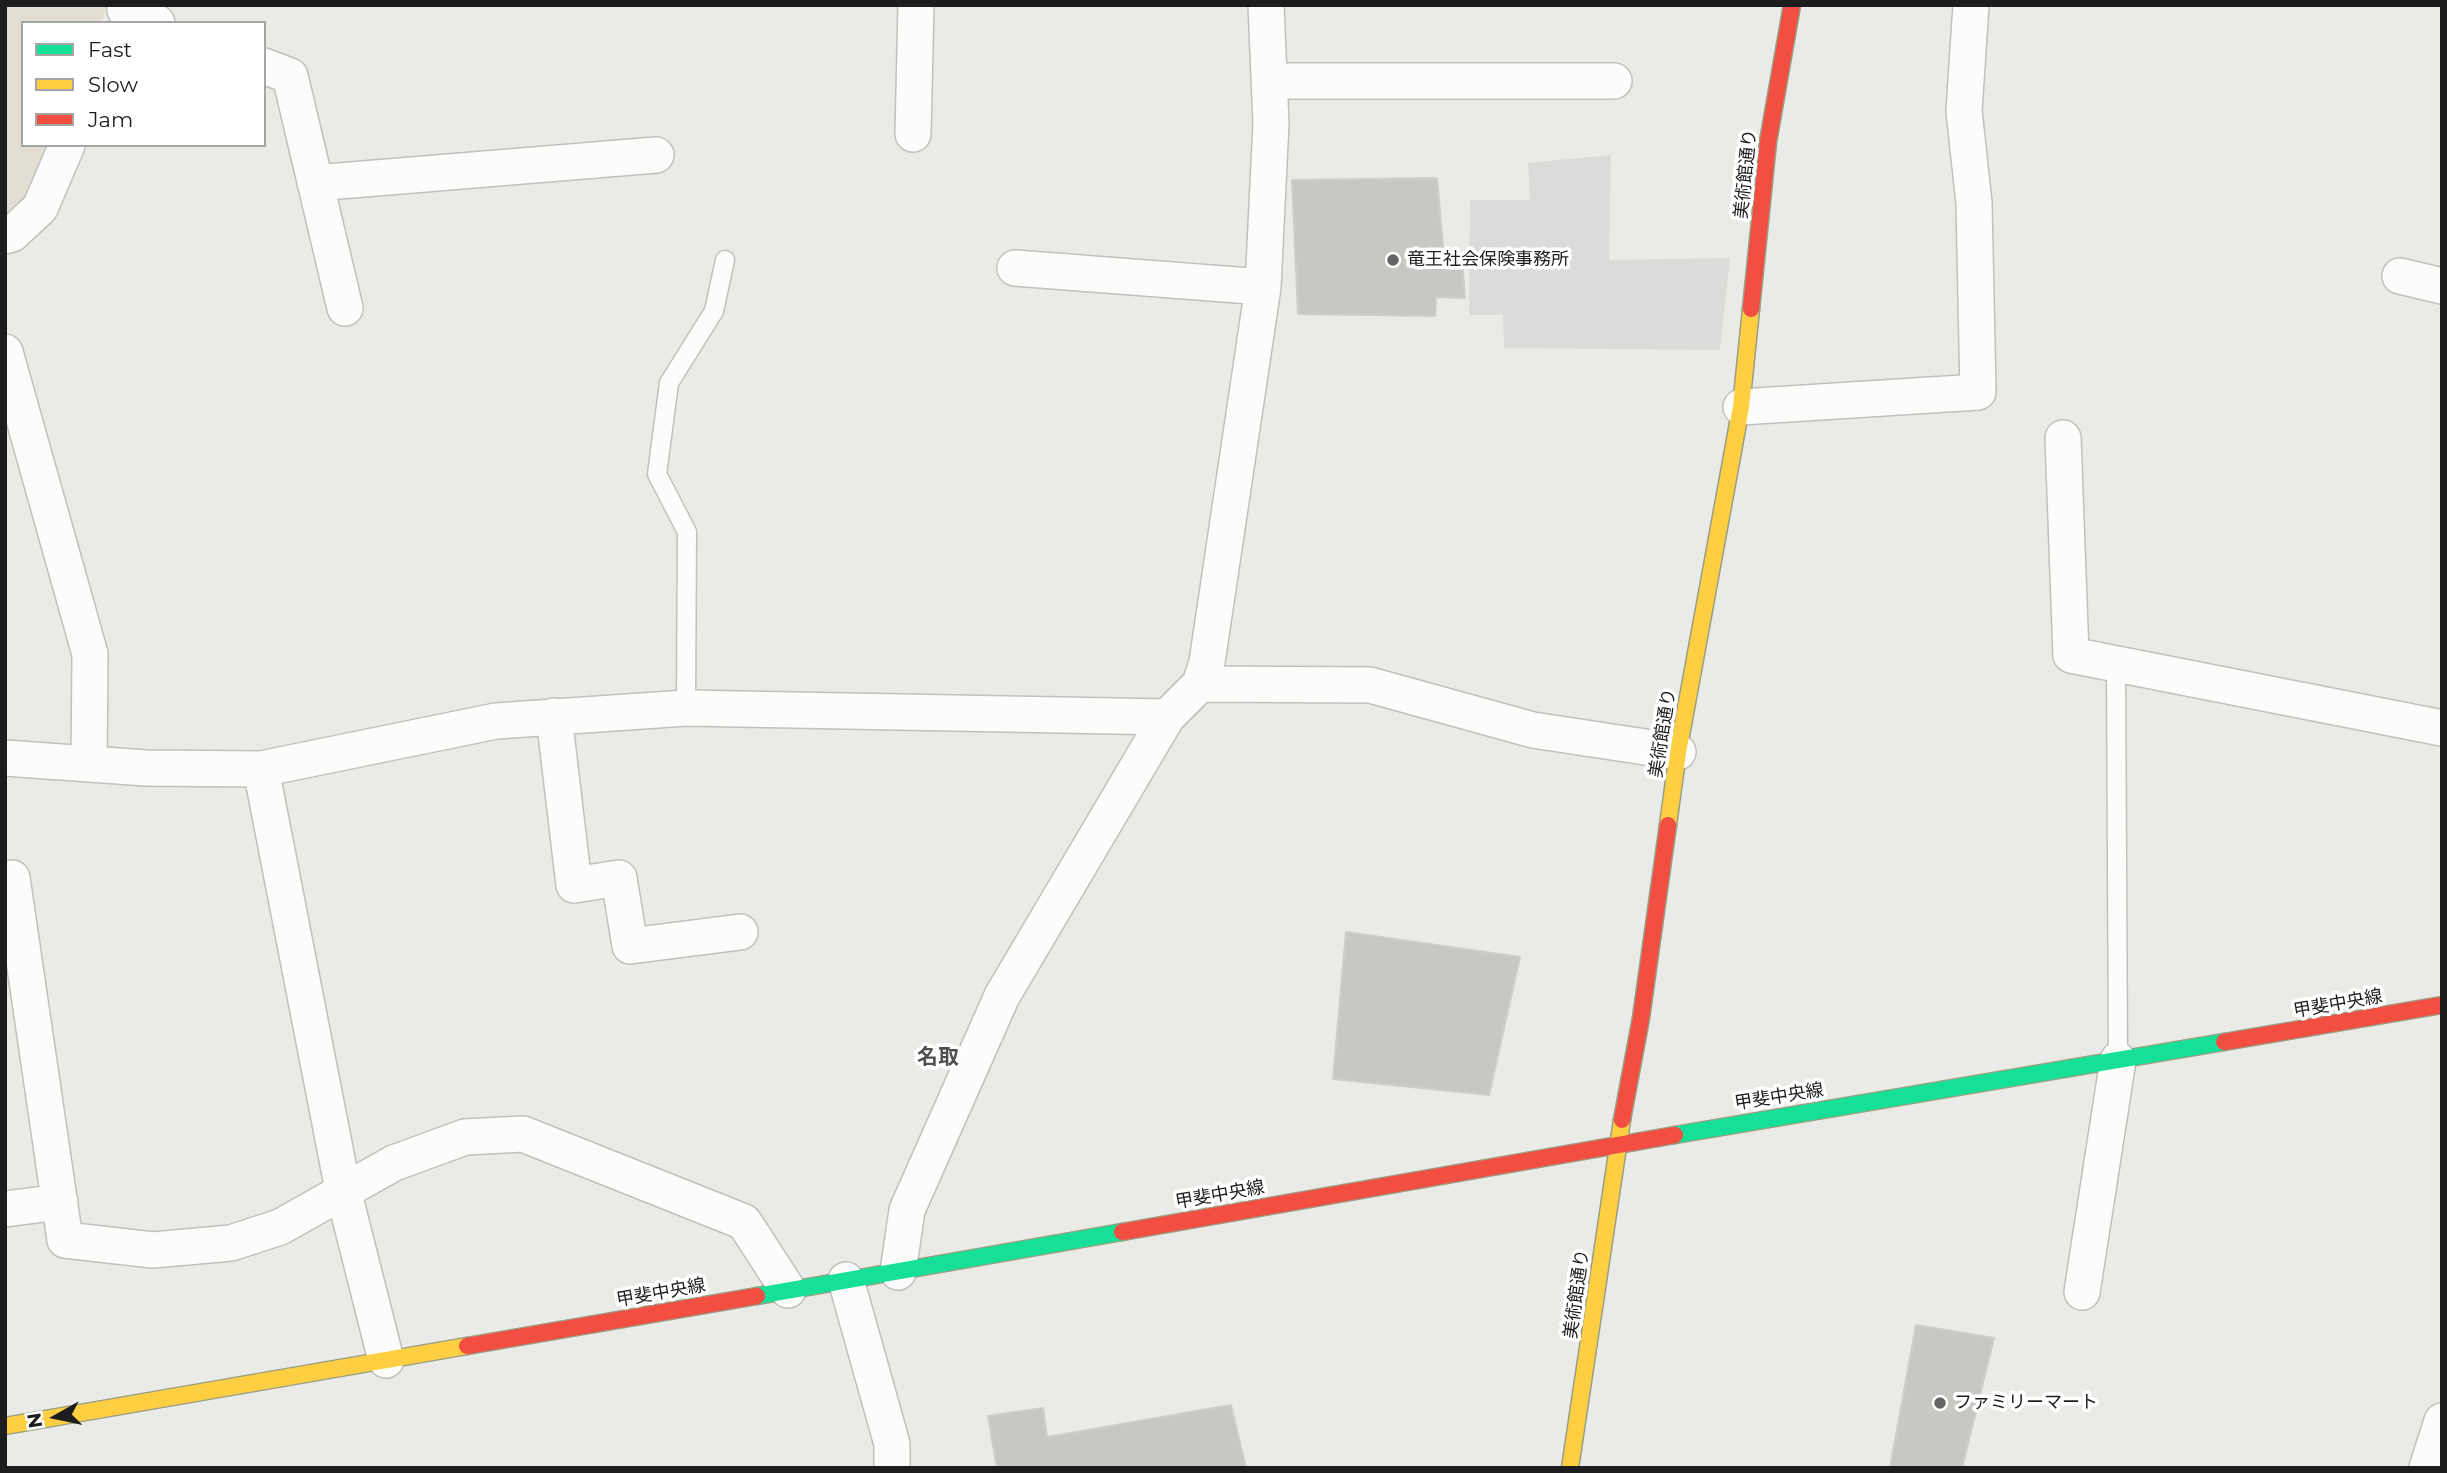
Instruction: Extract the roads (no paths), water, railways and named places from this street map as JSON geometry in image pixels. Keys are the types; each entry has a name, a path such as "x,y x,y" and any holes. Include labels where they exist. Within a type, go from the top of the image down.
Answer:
{"main road":[{"name":"美術館通り","path":"1570,1468 1618,1144 1641,1018 1678,752 1741,407 1768,142 1792,5"},
{"name":"甲斐中央線","path":"5,1426 1618,1144 2442,1006"}],"street":[{"path":"913,134 916,5"},
{"path":"898,1272 907,1210 1002,996 1167,717 1200,684 1206,662 1263,287 1271,122 1266,5"},
{"path":"1741,407 1978,392 1974,204 1964,111 1971,5"},
{"path":"266,67 290,76 345,308"},
{"path":"1270,81 1614,81"},
{"path":"5,236 12,234 40,208 66,147"},
{"path":"315,183 656,155"},
{"path":"1015,268 1263,287"},
{"path":"2400,276 2442,286"},
{"path":"5,352 90,654 89,764"},
{"path":"2063,438 2071,655 2442,729"},
{"path":"1200,684 1370,685 1533,730 1678,752"},
{"path":"5,758 146,768 261,769 496,721 686,708 1167,717"},
{"path":"554,716 574,885 619,878 630,946 740,932"},
{"path":"261,769 343,1190 386,1360"},
{"path":"11,901 65,1240 153,1250 231,1243 280,1227 394,1163 465,1137 523,1134 744,1222 788,1290"},
{"path":"2082,1293 2118,1060"},
{"path":"5,1209 60,1202"},
{"path":"846,1280 891,1444 892,1468"},
{"path":"2427,1468 2442,1421"}],"lane":[{"path":"686,708 687,532 657,474 668,383 714,310 726,260"},
{"path":"2116,664 2118,1060"}],"place":[{"name":"竜王社会保険事務所","path":"1393,260"},
{"name":"ファミリーマート","path":"1940,1403"}],"district":[{"name":"名取","path":"938,1058"}]}
